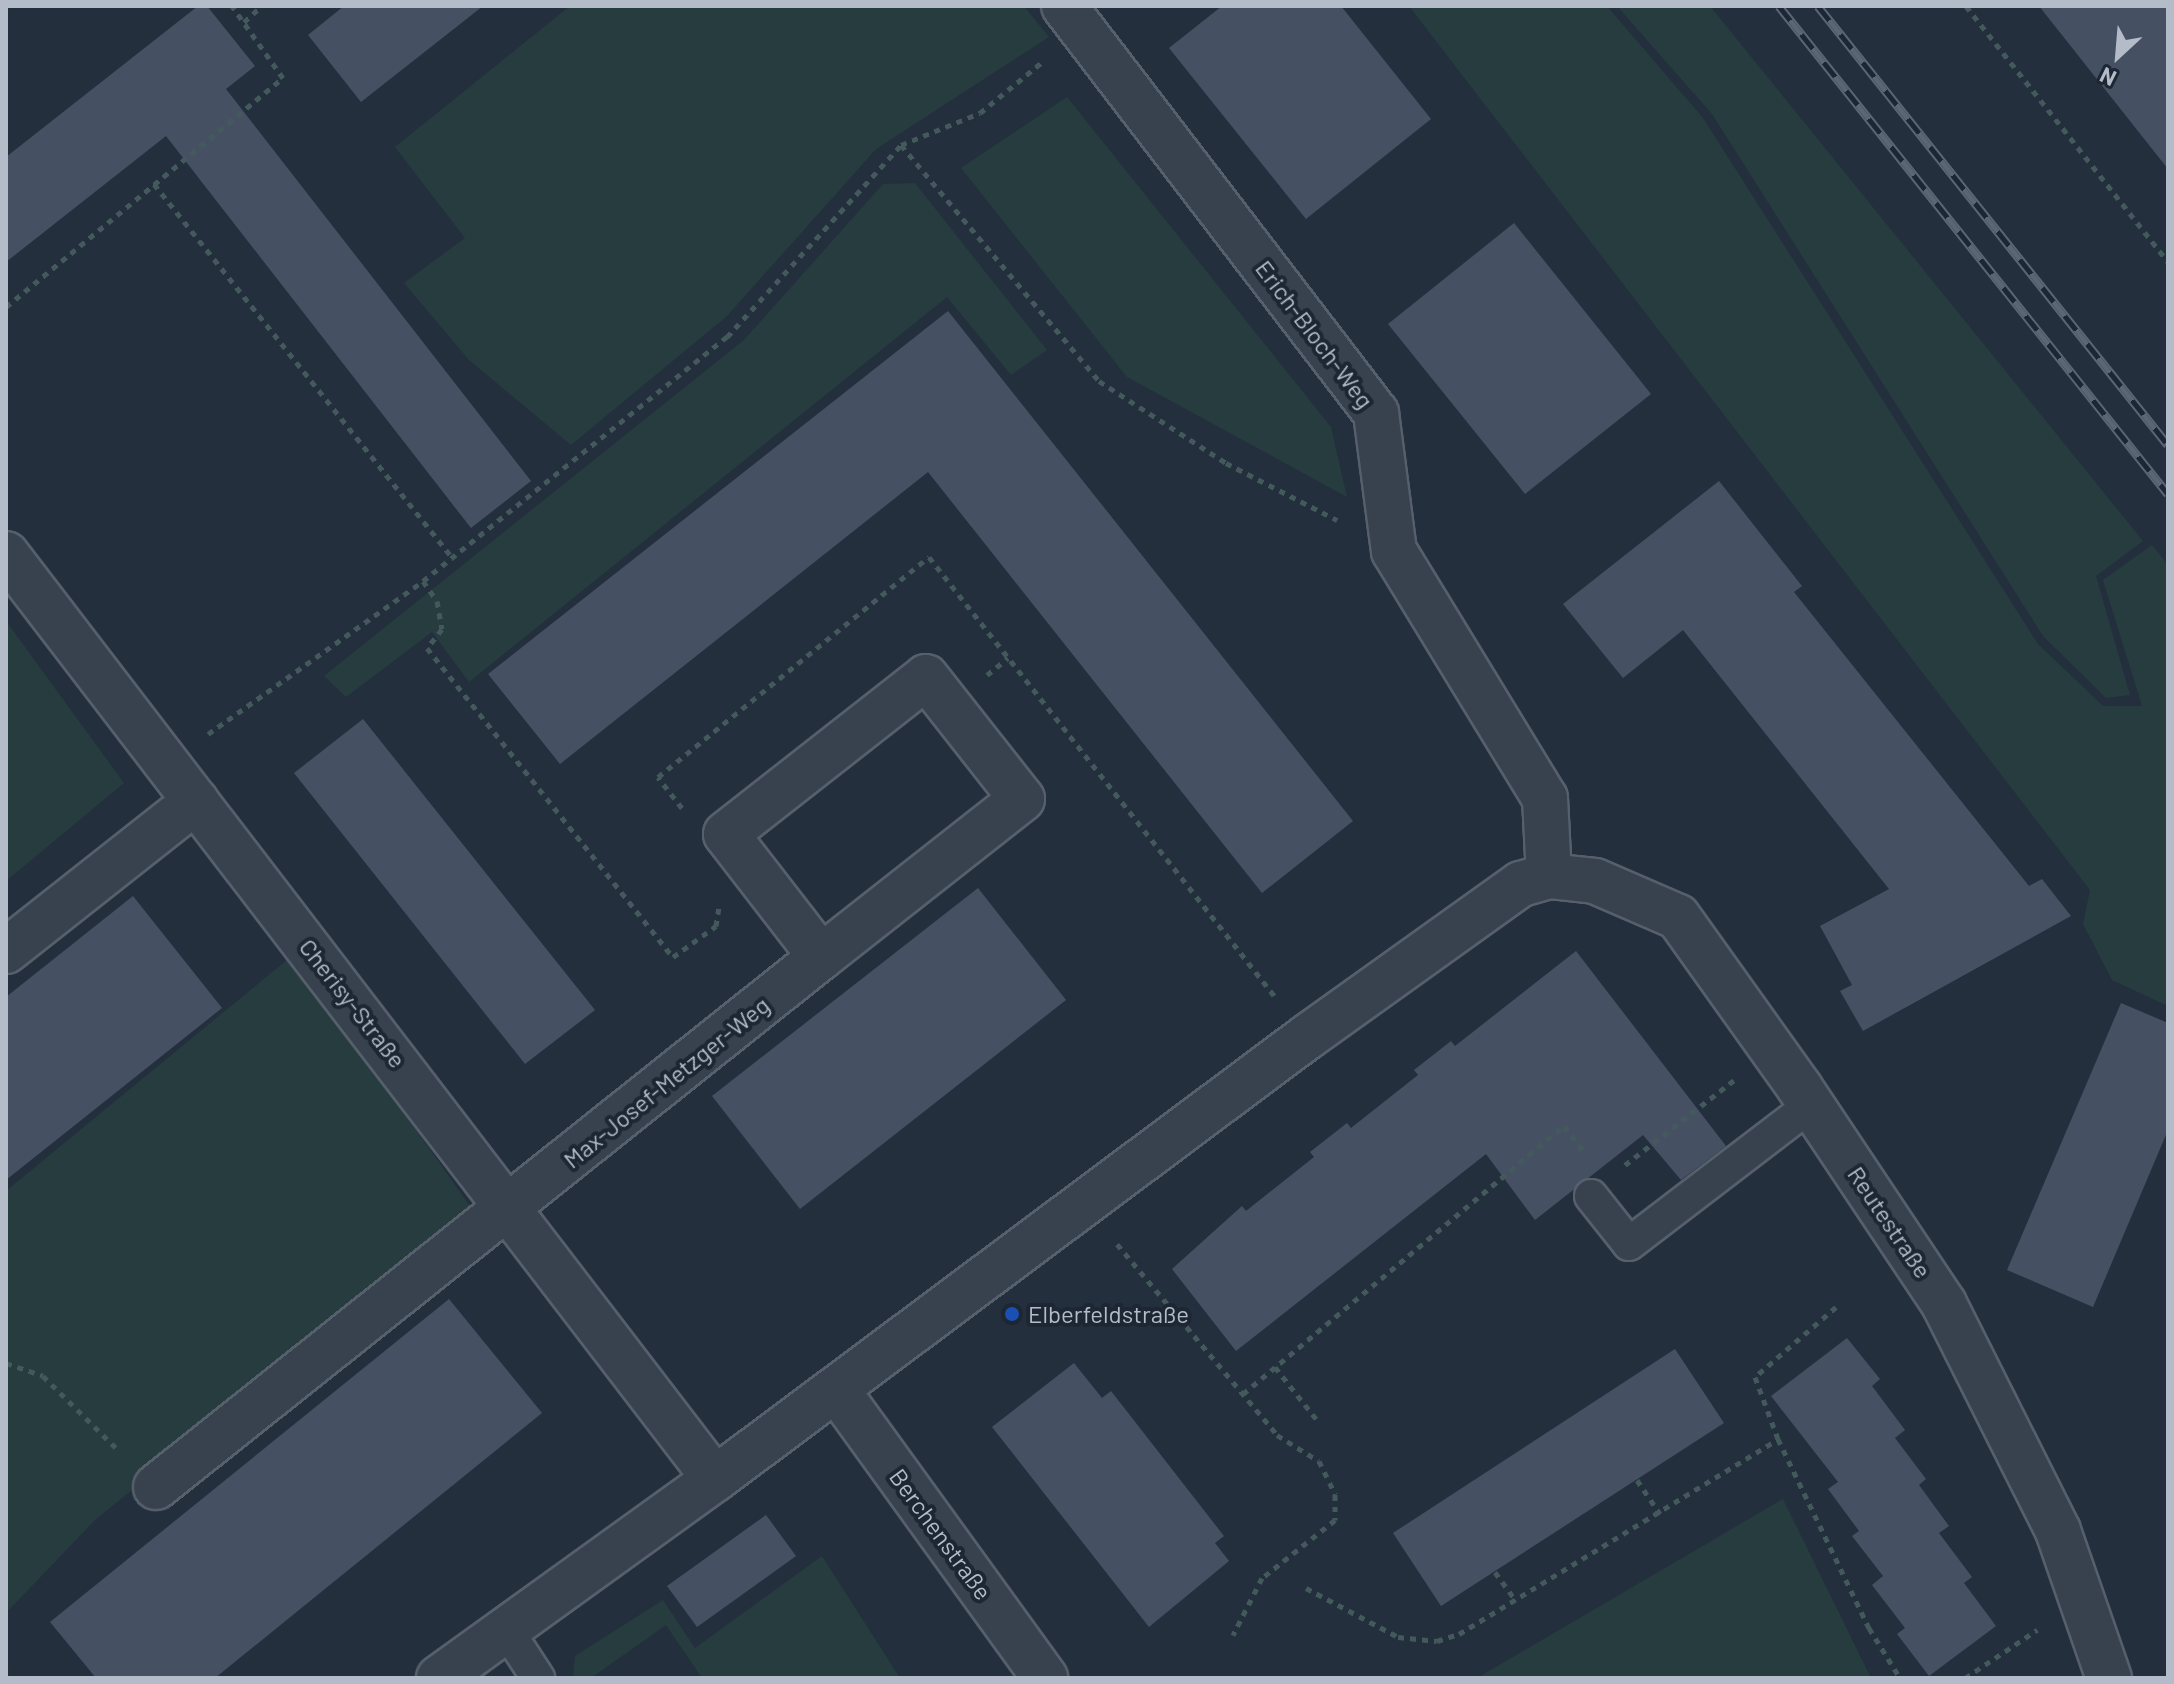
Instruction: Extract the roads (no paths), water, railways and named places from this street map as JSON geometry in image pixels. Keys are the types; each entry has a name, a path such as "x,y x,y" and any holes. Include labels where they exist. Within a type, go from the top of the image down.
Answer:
{"street":[{"name":"Erich-Bloch-Weg","path":"1073,18 1376,413 1394,551 1545,798 1549,876"},
{"name":"Cherisy-Straße","path":"6,554 510,1206 715,1479"},
{"name":"Max-Josef-Metzger-Weg","path":"510,1206 1022,799 926,677 726,834 821,957"},
{"path":"6,951 196,801"},
{"name":"Reutestraße","path":"1549,876 1595,881 1678,917 1772,1049 1944,1304 2058,1531 2109,1678"},
{"path":"439,1678 715,1479 1081,1203 1508,893 1549,876"},
{"path":"156,1487 510,1206"},
{"name":"Berchenstraße","path":"836,1389 1045,1678"}],"lane":[{"path":"1591,1196 1629,1244 1811,1105"},
{"path":"506,1629 538,1678"}],"railway":[{"path":"1779,6 2168,494"},
{"path":"1818,6 2168,445"}],"place":[{"name":"Elberfeldstraße","path":"1012,1314"}]}
